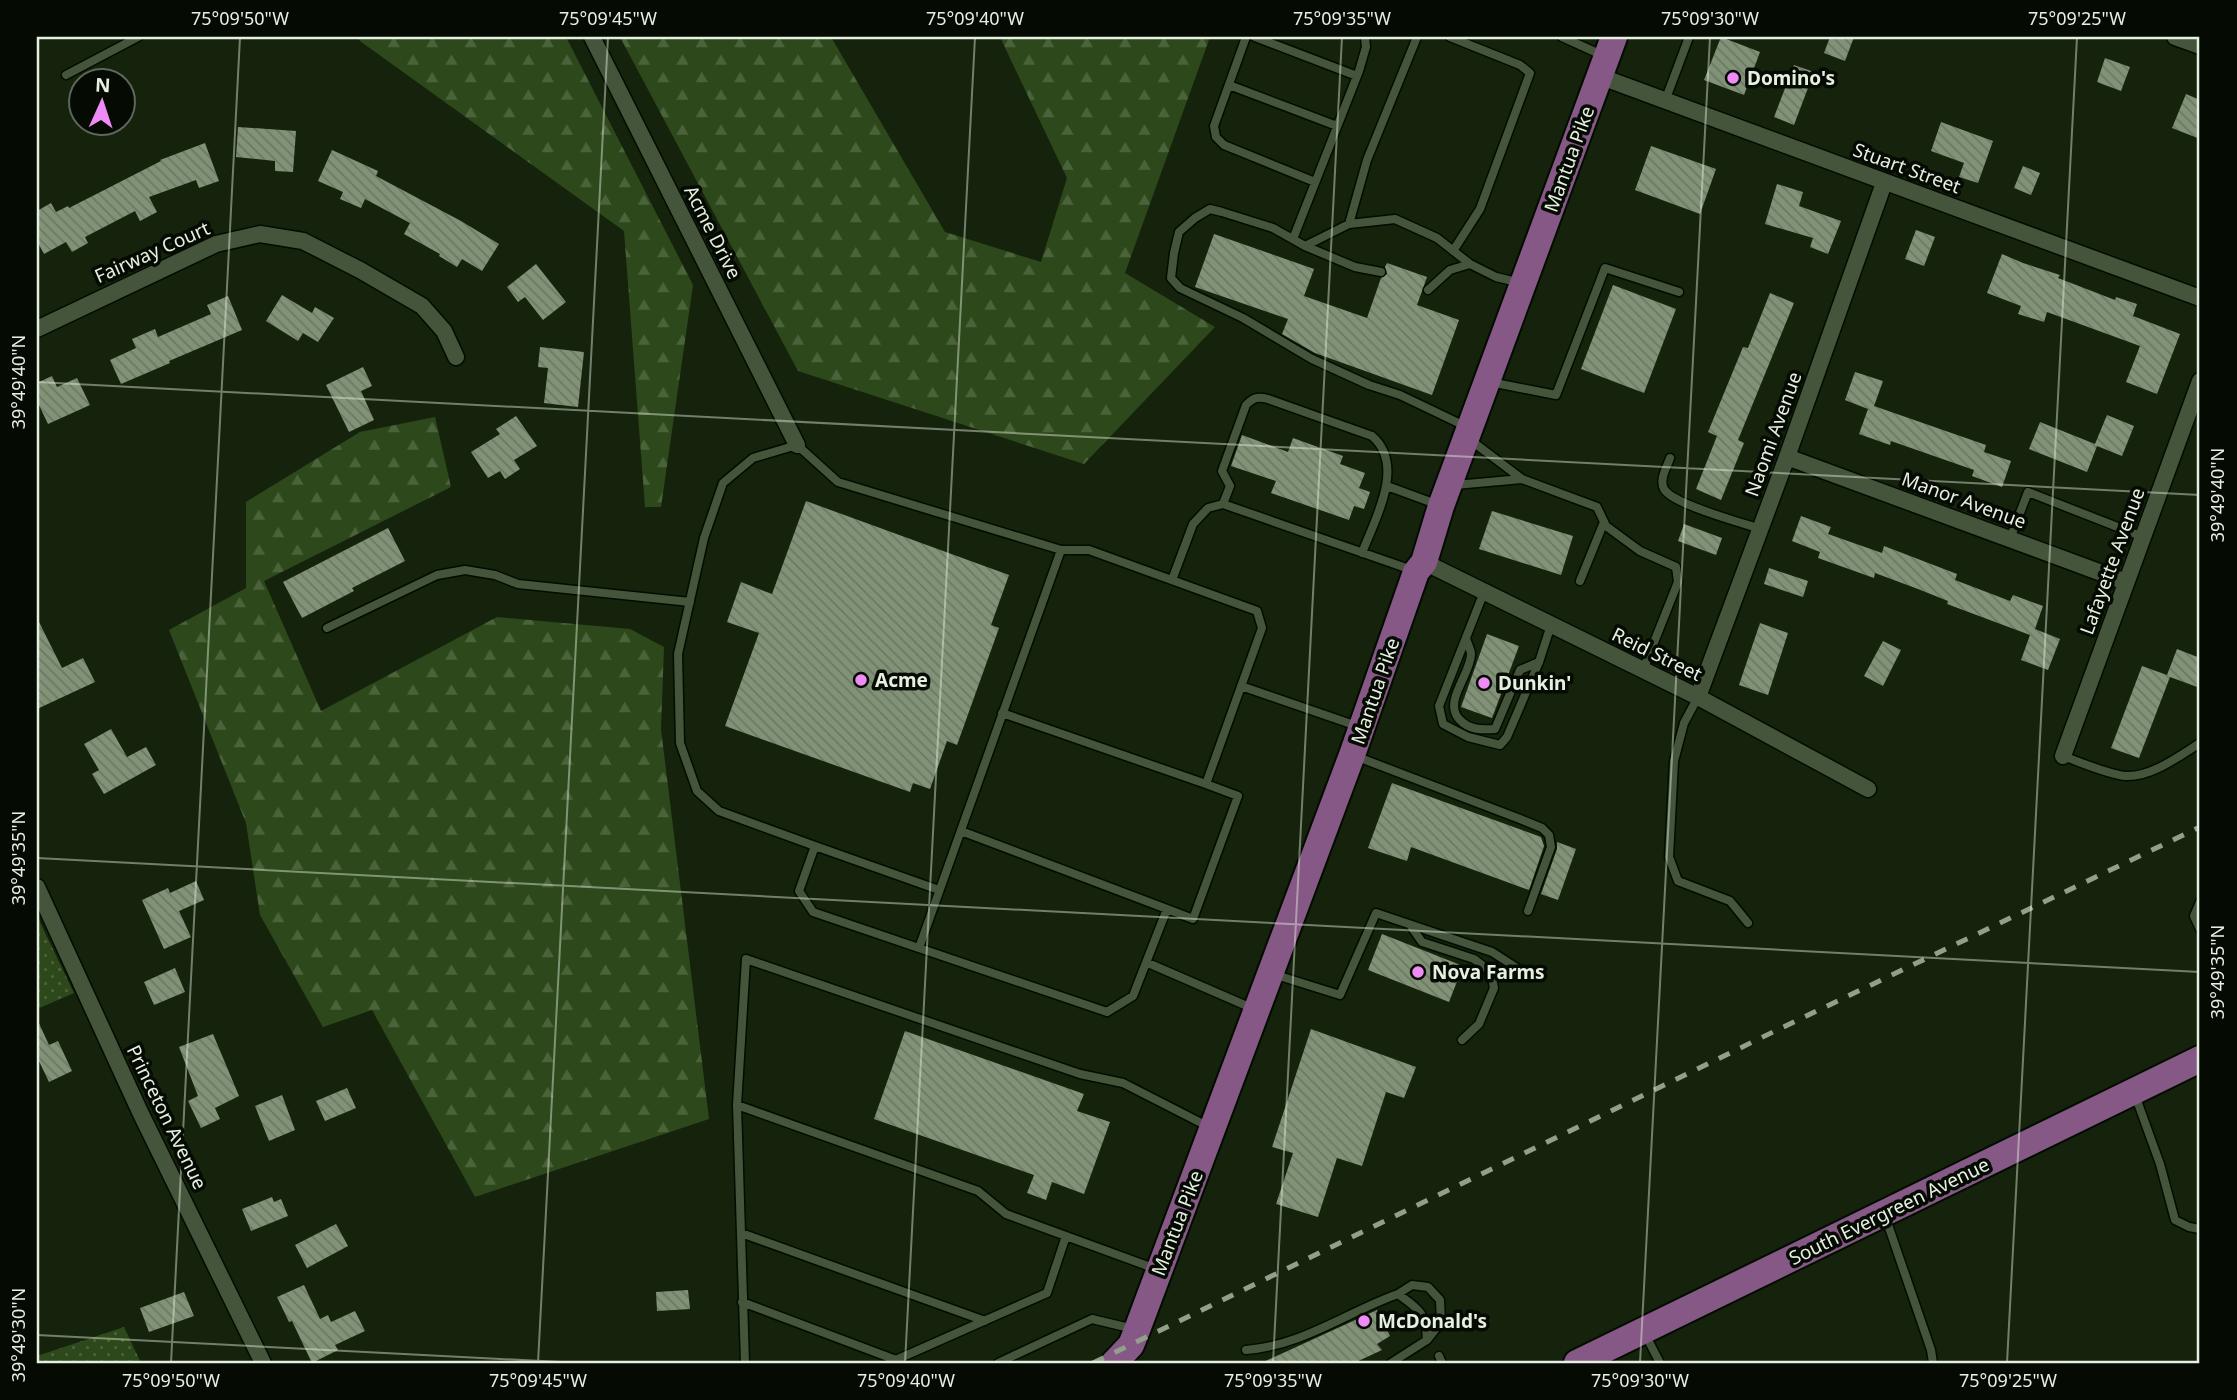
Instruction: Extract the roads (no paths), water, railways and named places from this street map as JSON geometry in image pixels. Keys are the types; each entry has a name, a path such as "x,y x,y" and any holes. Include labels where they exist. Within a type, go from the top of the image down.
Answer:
{"main road":[{"name":"Mantua Pike","path":"1128,1350 1352,755 1607,57"},
{"name":"South Evergreen Avenue","path":"1577,1363 2200,1059"}],"street":[{"name":"Acme Drive","path":"592,37 797,445"},
{"path":"2175,37 2200,46"},
{"name":"Stuart Street","path":"1607,57 1665,101 2200,298"},
{"name":"Naomi Avenue","path":"1698,697 1884,183"},
{"name":"Fairway Court","path":"37,329 216,244 260,234 303,241 422,306 444,331 456,356"},
{"name":"Lafayette Avenue","path":"2063,756 2200,381"},
{"name":"Manor Avenue","path":"1787,457 2126,582"},
{"name":"Reid Street","path":"1420,567 1484,592 1698,697 1868,789"},
{"name":"Princeton Avenue","path":"37,887 140,1112 263,1363"}],"lane":[{"path":"83,66 138,37"},
{"path":"1247,37 1214,126 1216,137 1224,145 1315,182"},
{"path":"1255,37 1357,76"},
{"path":"1293,239 1357,76 1366,47 1365,37"},
{"path":"1349,224 1367,160 1417,37"},
{"path":"1450,37 1520,65 1530,73 1480,209 1453,251"},
{"path":"1562,37 1607,57"},
{"path":"1665,101 1689,37"},
{"path":"1228,85 1337,126"},
{"path":"1381,272 1355,267 1305,246 1273,228 1210,209 1179,232 1171,278 1180,288 1242,317 1298,352 1468,433 1522,479 1597,507 1606,526 1640,551 1676,567 1678,582 1643,670"},
{"path":"1305,246 1349,224 1395,219 1437,238 1470,264 1496,277 1523,284"},
{"path":"1428,290 1451,270 1470,264"},
{"path":"1487,381 1556,395 1605,268 1679,292"},
{"path":"1223,504 1230,486 1222,471 1246,405 1253,399 1259,397 1372,436 1381,444 1387,456 1387,486 1362,553"},
{"path":"939,890 719,811 698,792 680,743 678,654 704,538 723,483 753,458 797,445 838,482 1060,550 1089,550 1257,611 1262,628 1206,784"},
{"path":"1670,458 1662,481 1665,491 1679,502 1761,529"},
{"path":"1387,486 1445,496 1522,479"},
{"path":"2010,539 2028,492 2143,537"},
{"path":"1172,580 1193,524 1208,508 1223,504 1362,553 1420,567"},
{"path":"1580,582 1604,522"},
{"path":"919,948 1060,550"},
{"path":"327,628 437,575 465,570 495,575 518,584 690,602"},
{"path":"1484,592 1439,706 1443,724 1468,737 1500,745 1507,737 1539,662 1551,625"},
{"path":"1466,638 1471,655 1454,704 1455,715 1465,725 1479,730 1495,729 1520,670 1539,662"},
{"path":"1241,686 1362,727"},
{"path":"1698,697 1684,723 1674,761 1669,857 1678,881 1730,901 1748,923"},
{"path":"961,831 1193,919 1238,796 1002,713"},
{"path":"2063,756 2124,776 2138,775 2164,764 2200,743"},
{"path":"1352,755 1542,828 1549,835 1551,847 1528,912"},
{"path":"815,846 799,891 813,912 1107,1012 1133,996 1167,909"},
{"path":"2200,902 2194,916 2200,929"},
{"path":"1270,973 1340,995 1376,914 1492,952 1520,970"},
{"path":"1410,925 1422,942 1474,959 1491,972 1494,988 1479,1024 1462,1040"},
{"path":"745,1363 737,1105 746,959 1080,1074 1123,1083 1212,1128"},
{"path":"1148,962 1256,1010"},
{"path":"2134,1092 2160,1164 2175,1220 2200,1229"},
{"path":"737,1105 978,1191 1006,1214 1159,1270"},
{"path":"1884,1213 1931,1350 1933,1363"},
{"path":"741,1233 985,1321"},
{"path":"742,1302 893,1362 1048,1293 1066,1236"},
{"path":"1246,1350 1270,1348 1298,1340 1412,1285 1428,1287 1440,1300 1441,1322 1427,1340 1391,1363"},
{"path":"1398,1294 1426,1320 1427,1340"},
{"path":"998,1363 1092,1319 1128,1350"},
{"path":"1644,1331 1660,1363"}],"railway":[{"path":"1093,1363 2200,827"}],"place":[{"name":"Domino's","path":"1733,78"},
{"name":"Acme","path":"861,680"},
{"name":"Dunkin'","path":"1484,683"},
{"name":"Nova Farms","path":"1418,972"},
{"name":"McDonald's","path":"1364,1321"}]}
